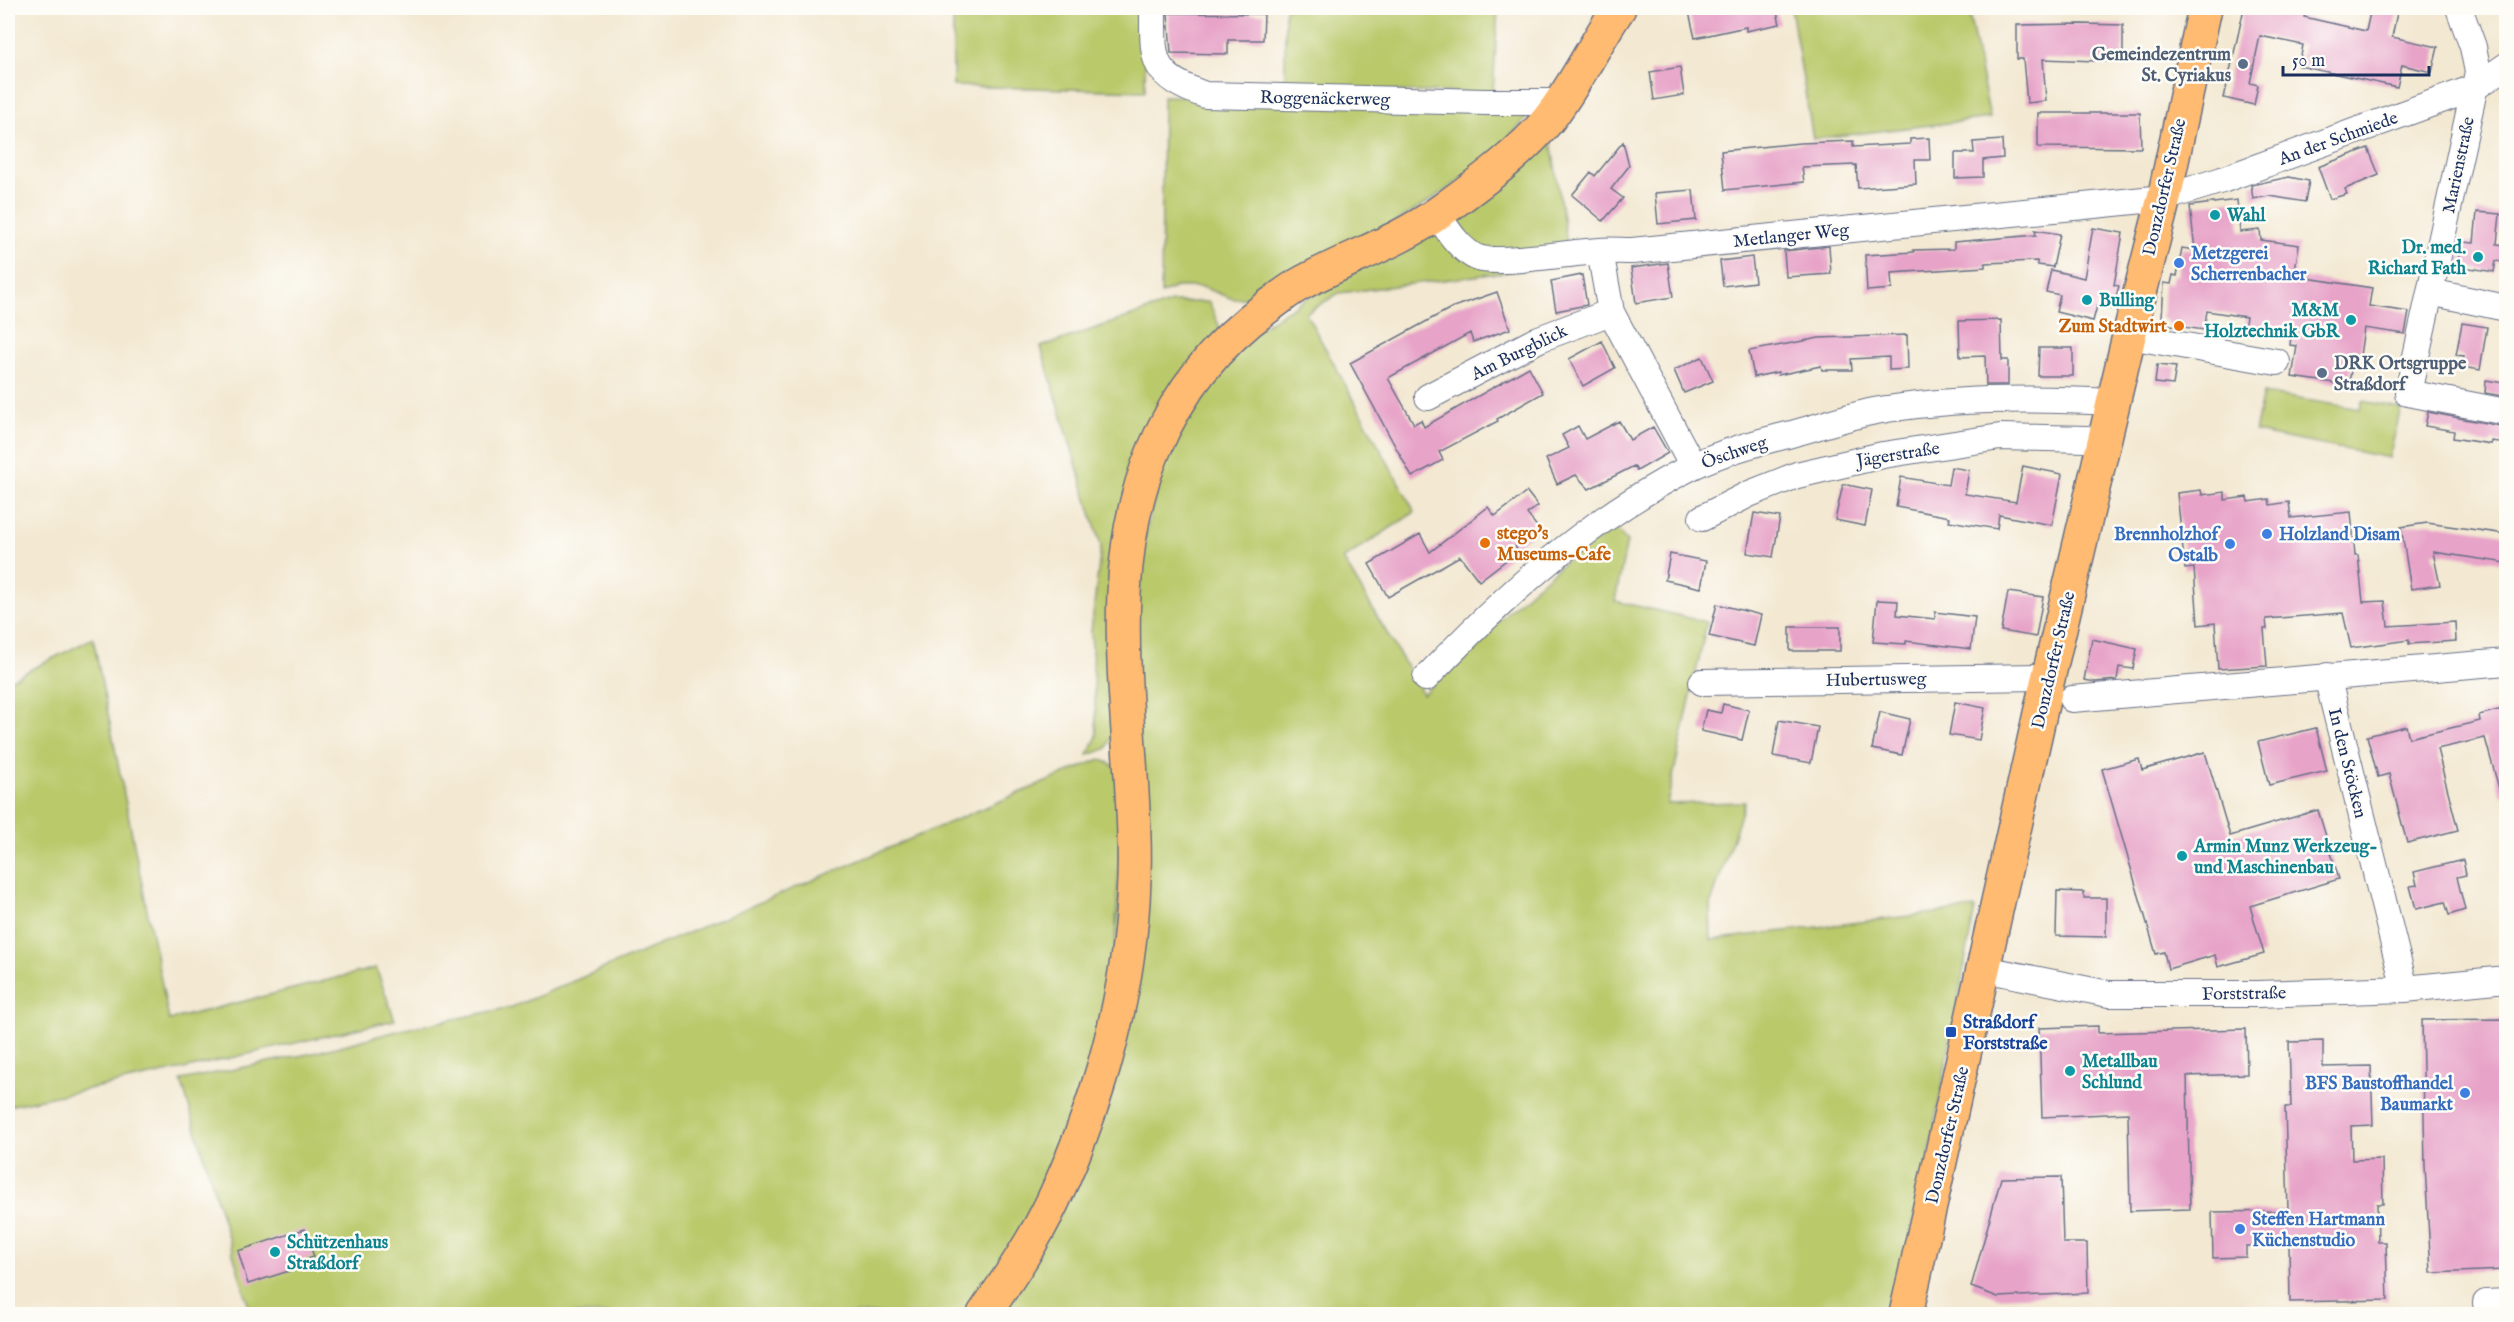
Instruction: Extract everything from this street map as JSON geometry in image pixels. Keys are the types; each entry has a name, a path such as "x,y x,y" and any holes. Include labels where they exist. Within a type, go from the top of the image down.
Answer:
{"main road":[{"path":"984,1314 1014,1270 1056,1195 1081,1137 1105,1066 1119,1008 1130,929 1134,843 1124,657 1125,574 1131,528 1152,455 1169,417 1192,380 1214,353 1242,326 1298,285 1437,214 1530,139 1561,102 1619,8"},
{"name":"Donzdorfer Straße","path":"1906,1314 1984,969 2061,688 2104,442 2128,336 2164,198 2205,8"}],"street":[{"name":"Roggenäckerweg","path":"1153,8 1153,53 1161,71 1183,87 1205,95 1561,102"},
{"name":"Marienstraße","path":"2459,8 2473,47 2478,72 2408,393 2506,412"},
{"name":"An der Schmiede","path":"2164,198 2223,180 2474,88 2506,66"},
{"name":"Metlanger Weg","path":"1437,214 1453,237 1480,258 1508,259 1600,251 1632,251 2164,198"},
{"path":"1600,251 1611,312 1693,466"},
{"path":"2430,292 2506,308"},
{"name":"Am Burgblick","path":"1428,397 1539,339 1611,312"},
{"path":"2128,336 2277,362"},
{"name":"Öschweg","path":"1426,678 1502,602 1576,538 1622,507 1693,466 1757,443 1885,409 1941,402 2113,402"},
{"name":"Jägerstraße","path":"1702,518 1749,494 1797,475 1895,453 2000,437 2087,439 2104,442"},
{"path":"2061,688 2327,676 2506,662"},
{"name":"In den Stöcken","path":"2327,676 2405,989"},
{"name":"Hubertusweg","path":"1702,682 2061,688"},
{"name":"Forststraße","path":"1984,969 2109,994 2258,994 2405,989 2506,979"}],"green space":[{"path":"953,8 1146,8 1145,91 953,86"},
{"path":"1285,8 1498,8 1493,93 1285,90"},
{"path":"1791,8 1968,8 1990,118 1813,139"},
{"path":"1163,96 1517,103 1534,108 1508,139 1477,167 1406,216 1254,297 1233,299 1202,287 1176,287 1161,294"},
{"path":"1551,140 1570,264 1339,293 1306,313 1415,512 1343,559 1423,694 1516,604 1568,559 1615,529 1627,541 1615,601 1707,622 1667,804 1745,802 1710,906 1711,940 1975,908 1929,1156 1892,1314 997,1314 1107,1106 1132,588 1170,435 1248,336"},
{"path":"1172,302 1209,302 1220,328 1155,416 1115,731 1106,749 1088,755 1097,736 1091,632 1101,546 1041,347"},
{"path":"2263,393 2360,409 2362,401 2401,408 2389,458 2255,432"},
{"path":"93,638 169,1020 376,968 395,1020 179,1070 8,1106 8,681"},
{"path":"1100,759 1117,767 1122,882 1109,996 1079,1109 1050,1180 970,1314 251,1314 181,1080 313,1053 401,1030 512,1007"}],"building":[{"path":"1688,8 1776,8 1780,24 1746,31 1746,27 1695,38"},
{"path":"2244,8 2306,8 2304,17 2366,31 2371,8 2398,8 2392,37 2438,47 2432,72 2402,65 2397,87 2299,66 2303,45 2260,36 2250,83 2258,85 2254,105 2224,98"},
{"path":"1168,13 1264,14 1263,40 1228,40 1228,54 1171,53"},
{"path":"2017,25 2123,25 2123,62 2043,59 2046,101 2027,103 2023,59 2017,59"},
{"path":"1680,67 1684,95 1654,100 1650,72"},
{"path":"2038,113 2140,113 2141,148 2038,147"},
{"path":"1929,138 1930,160 1915,160 1916,184 1858,188 1856,165 1802,167 1804,182 1725,190 1721,151 1800,143 1853,141 1853,147 1910,144 1910,139"},
{"path":"2002,140 2003,158 1983,160 1983,177 1955,178 1955,153 1974,153 1973,142"},
{"path":"1623,142 1629,166 1611,189 1623,198 1603,221 1572,195 1591,172 1595,176"},
{"path":"2368,148 2379,175 2345,189 2347,194 2330,199 2318,167"},
{"path":"2289,177 2309,181 2305,202 2270,196 2253,199 2251,185"},
{"path":"1693,190 1696,220 1658,224 1655,193"},
{"path":"2237,200 2240,232 2260,230 2261,240 2299,245 2294,276 2372,288 2369,306 2409,312 2405,334 2364,328 2360,356 2353,355 2349,385 2292,377 2297,346 2290,345 2291,336 2244,329 2246,317 2207,311 2204,330 2170,325 2162,317 2164,283 2171,284 2173,275 2177,276 2182,248 2195,250 2190,206"},
{"path":"2477,212 2500,214 2497,244 2506,245 2506,262 2496,261 2494,272 2457,266 2462,242 2474,243"},
{"path":"2093,228 2123,233 2114,285 2119,286 2113,309 2097,306 2093,321 2056,312 2060,295 2046,292 2051,270 2084,278"},
{"path":"2035,230 2060,234 2053,267 2038,265 2037,261 1985,263 1985,267 1891,273 1892,289 1867,291 1865,255 1954,249 1954,242 2036,235"},
{"path":"1829,246 1831,274 1786,277 1784,251"},
{"path":"1752,257 1755,282 1723,286 1720,261"},
{"path":"1668,263 1673,297 1636,303 1631,268"},
{"path":"1582,275 1587,305 1556,311 1551,281"},
{"path":"1497,292 1510,329 1473,342 1470,333 1388,378 1414,424 1421,420 1424,427 1529,367 1543,393 1497,419 1498,421 1439,452 1443,460 1412,477 1350,363 1451,308"},
{"path":"2001,320 2002,360 2008,360 2008,385 1986,385 1985,356 1960,357 1959,321"},
{"path":"2462,323 2487,327 2480,370 2462,367 2464,356 2456,355"},
{"path":"1907,335 1908,369 1889,370 1889,357 1851,359 1852,370 1822,370 1821,366 1778,375 1778,372 1754,377 1749,351 1819,338"},
{"path":"1602,341 1615,368 1583,386 1569,359"},
{"path":"2039,348 2073,348 2073,376 2038,376"},
{"path":"1702,357 1713,381 1684,393 1674,370"},
{"name":"Zum Stadtwirt","path":"2157,365 2176,367 2173,385 2155,383"},
{"path":"2486,380 2504,383 2502,396 2485,393"},
{"path":"2428,412 2506,427 2506,443 2491,441 2491,444 2453,438 2454,431 2425,426"},
{"path":"1619,421 1630,440 1653,427 1668,453 1637,471 1634,466 1589,489 1576,475 1557,484 1546,459 1569,448 1562,435 1578,426 1585,439"},
{"path":"2023,466 2062,474 2052,525 1999,515 1997,529 1949,521 1950,517 1896,507 1901,477 1948,485 1951,467 1969,470 1965,494 2016,502"},
{"path":"1843,484 1872,490 1865,526 1835,520"},
{"path":"2201,490 2202,495 2225,492 2225,500 2247,497 2248,502 2269,499 2270,505 2289,502 2291,518 2351,512 2363,602 2385,601 2388,626 2455,622 2456,641 2409,644 2409,640 2351,648 2343,613 2266,619 2267,629 2264,629 2267,666 2218,669 2215,623 2198,625 2194,568 2185,569 2177,493"},
{"path":"1527,492 1538,506 1527,514 1539,529 1515,547 1518,551 1479,581 1460,556 1388,597 1369,564 1420,534 1430,552 1488,507 1495,516"},
{"path":"1754,513 1780,517 1773,557 1747,553"},
{"path":"2427,523 2506,534 2506,563 2433,552 2440,585 2411,589 2401,527"},
{"path":"1670,554 1706,561 1701,588 1665,580"},
{"path":"2008,592 2043,597 2036,637 2001,631"},
{"path":"1877,600 1898,601 1897,615 1935,619 1935,612 1975,617 1971,649 1906,641 1906,644 1873,642"},
{"path":"1717,604 1761,615 1754,646 1709,636"},
{"path":"1790,627 1840,627 1840,651 1790,651"},
{"path":"2092,639 2137,649 2133,669 2119,667 2117,680 2095,682 2084,680"},
{"path":"1955,702 1985,708 1979,740 1949,735"},
{"path":"1723,704 1749,710 1742,740 1701,731 1706,710 1721,713"},
{"path":"2506,708 2506,795 2501,796 2485,738 2437,749 2458,830 2407,843 2389,774 2378,777 2367,736 2406,726 2409,738 2480,721 2479,715"},
{"path":"1880,712 1910,719 1902,755 1872,749"},
{"path":"1779,720 1818,727 1811,763 1773,756"},
{"path":"2316,728 2327,771 2269,785 2258,742"},
{"name":"Armin Munz Werkzeug- und Maschinenbau","path":"2205,752 2230,836 2318,810 2339,879 2250,906 2264,954 2218,967 2215,955 2168,969 2164,952 2156,954 2102,769 2139,759 2142,770"},
{"path":"2463,860 2466,875 2457,877 2465,910 2449,915 2445,902 2416,909 2410,886 2417,885 2414,872"},
{"path":"2057,891 2084,892 2084,898 2106,898 2106,937 2056,936"},
{"path":"2506,1019 2506,1270 2431,1273 2425,1166 2422,1020"},
{"path":"2098,1026 2098,1033 2246,1029 2247,1074 2187,1076 2190,1209 2130,1211 2128,1113 2042,1117 2039,1028"},
{"path":"2323,1041 2323,1067 2371,1066 2373,1125 2351,1126 2352,1160 2382,1159 2383,1204 2377,1204 2378,1242 2386,1242 2388,1300 2290,1302 2289,1245 2246,1246 2246,1257 2213,1258 2212,1212 2288,1211 2285,1107 2291,1107 2289,1042"},
{"path":"2061,1177 2063,1243 2087,1243 2088,1293 1998,1297 1971,1287 2001,1178"},
{"name":"Schützenhaus Straßdorf","path":"305,1229 314,1257 287,1266 289,1271 248,1284 238,1251"}],"place":[{"name":"Gemeindezentrum St. Cyriakus","path":"2243,64"},
{"name":"Wahl","path":"2215,215"},
{"name":"Dr. med. Richard Fath","path":"2478,257"},
{"name":"Metzgerei Scherrenbacher","path":"2179,263"},
{"name":"Bulling","path":"2087,300"},
{"name":"M&M Holztechnik GbR","path":"2351,320"},
{"name":"Zum Stadtwirt","path":"2179,326"},
{"name":"DRK Ortsgruppe Straßdorf","path":"2322,373"},
{"name":"Holzland Disam","path":"2267,534"},
{"name":"stego's Museums-Cafe","path":"1485,543"},
{"name":"Brennholzhof Ostalb","path":"2230,544"},
{"name":"Armin Munz Werkzeug- und Maschinenbau","path":"2182,856"},
{"name":"Straßdorf Forststraße","path":"1951,1032"},
{"name":"Metallbau Schlund","path":"2070,1071"},
{"name":"BFS Baustoffhandel Baumarkt","path":"2465,1093"},
{"name":"Steffen Hartmann Küchenstudio","path":"2240,1229"},
{"name":"Schützenhaus Straßdorf","path":"275,1252"}]}
